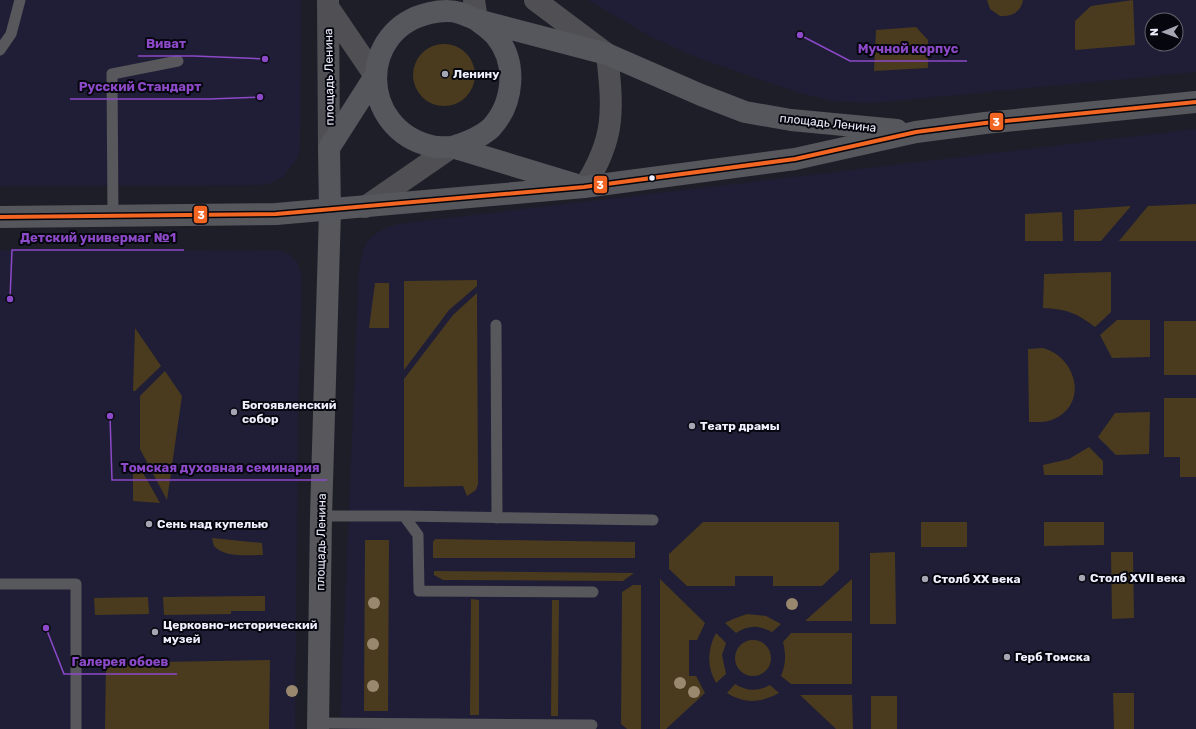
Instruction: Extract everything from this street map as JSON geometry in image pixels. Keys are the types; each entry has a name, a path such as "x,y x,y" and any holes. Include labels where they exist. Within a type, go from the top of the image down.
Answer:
{"main road":[{"name":"площадь Ленина","path":"535,0 607,54"},
{"name":"площадь Ленина","path":"328,3 330,210 584,187 796,159 916,132"},
{"name":"площадь Ленина","path":"328,3 375,76"},
{"name":"площадь Ленина","path":"365,207 452,147 473,140 490,128 503,112 510,92 511,70 505,50 495,34 476,10"},
{"name":"площадь Ленина","path":"584,187 452,147 432,146 414,141 397,129 385,114 377,96 375,76 379,56 389,39 402,25 420,15 439,11 459,13 476,10 607,54 701,95 745,112 791,120 916,132"},
{"path":"584,187 596,169 610,131 611,107 607,54"},
{"name":"площадь Ленина","path":"330,148 375,76"},
{"path":"916,132 985,123 1196,102"},
{"path":"0,217 113,217 276,214 330,210"}],"street":[{"name":"площадь Ленина","path":"318,726 321,516 330,210"}],"lane":[{"path":"0,50 11,34 20,0"},
{"path":"113,217 112,74 178,62"},
{"path":"496,325 497,518"},
{"path":"321,516 653,520"},
{"path":"404,516 418,535 419,591 593,592"},
{"path":"0,584 76,584 76,729"},
{"path":"318,726 592,725"}],"shaded area":[{"path":"0,0 301,0 300,147 297,159 283,177 272,183 259,185 0,186"},
{"path":"588,0 1196,0 1196,72 872,103 834,101 800,93 701,59 653,38"},
{"path":"987,0 1023,0 1018,11 1012,15 1000,16 990,9"},
{"path":"1133,0 1135,45 1075,50 1075,21 1091,6"},
{"path":"916,27 928,40 928,68 874,71 876,30"},
{"path":"438,44 450,44 466,53 473,63 475,75 473,87 466,97 450,106 438,106 427,101 418,92 413,81 413,69 418,58 427,49"},
{"path":"1196,129 1196,729 340,729 359,270 363,249 370,238 383,229 398,224"},
{"path":"1196,204 1196,241 1119,241 1148,206"},
{"path":"1131,206 1101,241 1074,241 1074,210"},
{"path":"1062,212 1063,241 1025,241 1025,214"},
{"path":"0,250 280,251 289,254 297,262 301,273 302,286 298,407 295,729 0,729"},
{"path":"1111,272 1111,312 1095,327 1077,315 1058,309 1043,308 1044,274"},
{"path":"477,280 477,286 449,310 404,370 404,281"},
{"path":"375,283 389,283 389,328 369,328"},
{"path":"477,293 478,484 476,490 467,496 463,486 404,487 404,379 453,315"},
{"path":"1117,320 1150,320 1150,357 1112,358 1100,335"},
{"path":"1164,321 1196,321 1196,375 1164,375"},
{"path":"135,328 161,366 135,391 133,391"},
{"path":"1043,348 1054,353 1064,361 1070,370 1074,381 1075,392 1072,402 1065,412 1054,419 1045,422 1029,422 1028,349"},
{"path":"165,371 182,396 167,500 140,449 140,396"},
{"path":"1164,398 1196,398 1196,477 1180,477 1180,457 1164,457"},
{"path":"1150,412 1149,454 1116,455 1098,437 1115,413"},
{"path":"1089,447 1103,461 1103,475 1044,475 1043,465 1069,459"},
{"path":"133,464 138,464 160,503 133,501"},
{"path":"703,522 839,522 839,570 822,586 773,586 773,576 735,576 735,586 687,586 669,569 669,554"},
{"path":"921,522 967,522 967,547 921,547"},
{"path":"1044,522 1104,522 1104,545 1044,546"},
{"path":"212,538 262,543 263,555 237,555 224,552 214,546"},
{"path":"435,539 635,542 635,558 433,558 433,542"},
{"path":"365,540 389,540 388,711 364,711"},
{"path":"895,552 896,624 870,624 870,553"},
{"path":"1111,552 1133,552 1134,618 1112,619"},
{"path":"434,571 634,573 623,581 443,580 434,575"},
{"path":"660,579 705,623 697,640 689,640 689,676 696,676 705,693 666,729 660,729"},
{"path":"852,579 852,621 805,621"},
{"path":"633,585 641,585 641,729 627,729 621,724 622,592"},
{"path":"265,596 265,611 231,611 231,614 164,615 163,597"},
{"path":"148,597 149,614 95,615 94,598"},
{"path":"471,599 479,600 479,715 470,715"},
{"path":"552,600 559,600 558,716 551,716"},
{"path":"747,614 766,616 781,624 772,632 763,628 749,627 736,633 725,623"},
{"path":"716,633 726,643 722,655 726,674 716,683 711,671 709,658 711,646"},
{"path":"791,633 852,633 852,684 791,684 781,676 785,659 783,642"},
{"path":"753,640 766,645 771,658 766,671 753,676 740,671 735,658 740,645"},
{"path":"270,660 269,729 105,729 106,663"},
{"path":"735,684 752,690 761,689 770,685 779,693 765,699 753,701 740,699 727,693"},
{"path":"1113,693 1134,693 1134,729 1114,729"},
{"path":"800,695 852,695 853,729 836,729"},
{"path":"871,696 897,696 897,729 871,729"}],"transit line":[{"name":"3","path":"0,217 276,214 584,187 795,159 916,132 985,123 1196,102"}],"place":[{"name":"Мучной корпус","path":"800,35"},
{"name":"Виват","path":"265,59"},
{"name":"Ленину","path":"445,74"},
{"name":"Русский Стандарт","path":"260,97"},
{"name":"Детский универмаг №1","path":"10,299"},
{"name":"Богоявленский собор","path":"234,412"},
{"name":"Томская духовная семинария","path":"110,416"},
{"name":"Театр драмы","path":"692,426"},
{"name":"Сень над купелью","path":"149,524"},
{"name":"Столб XVII века","path":"1082,578"},
{"name":"Столб XX века","path":"925,579"},
{"name":"Галерея обоев","path":"46,628"},
{"name":"Церковно-исторический музей","path":"155,632"},
{"name":"Герб Томска","path":"1007,657"}]}
